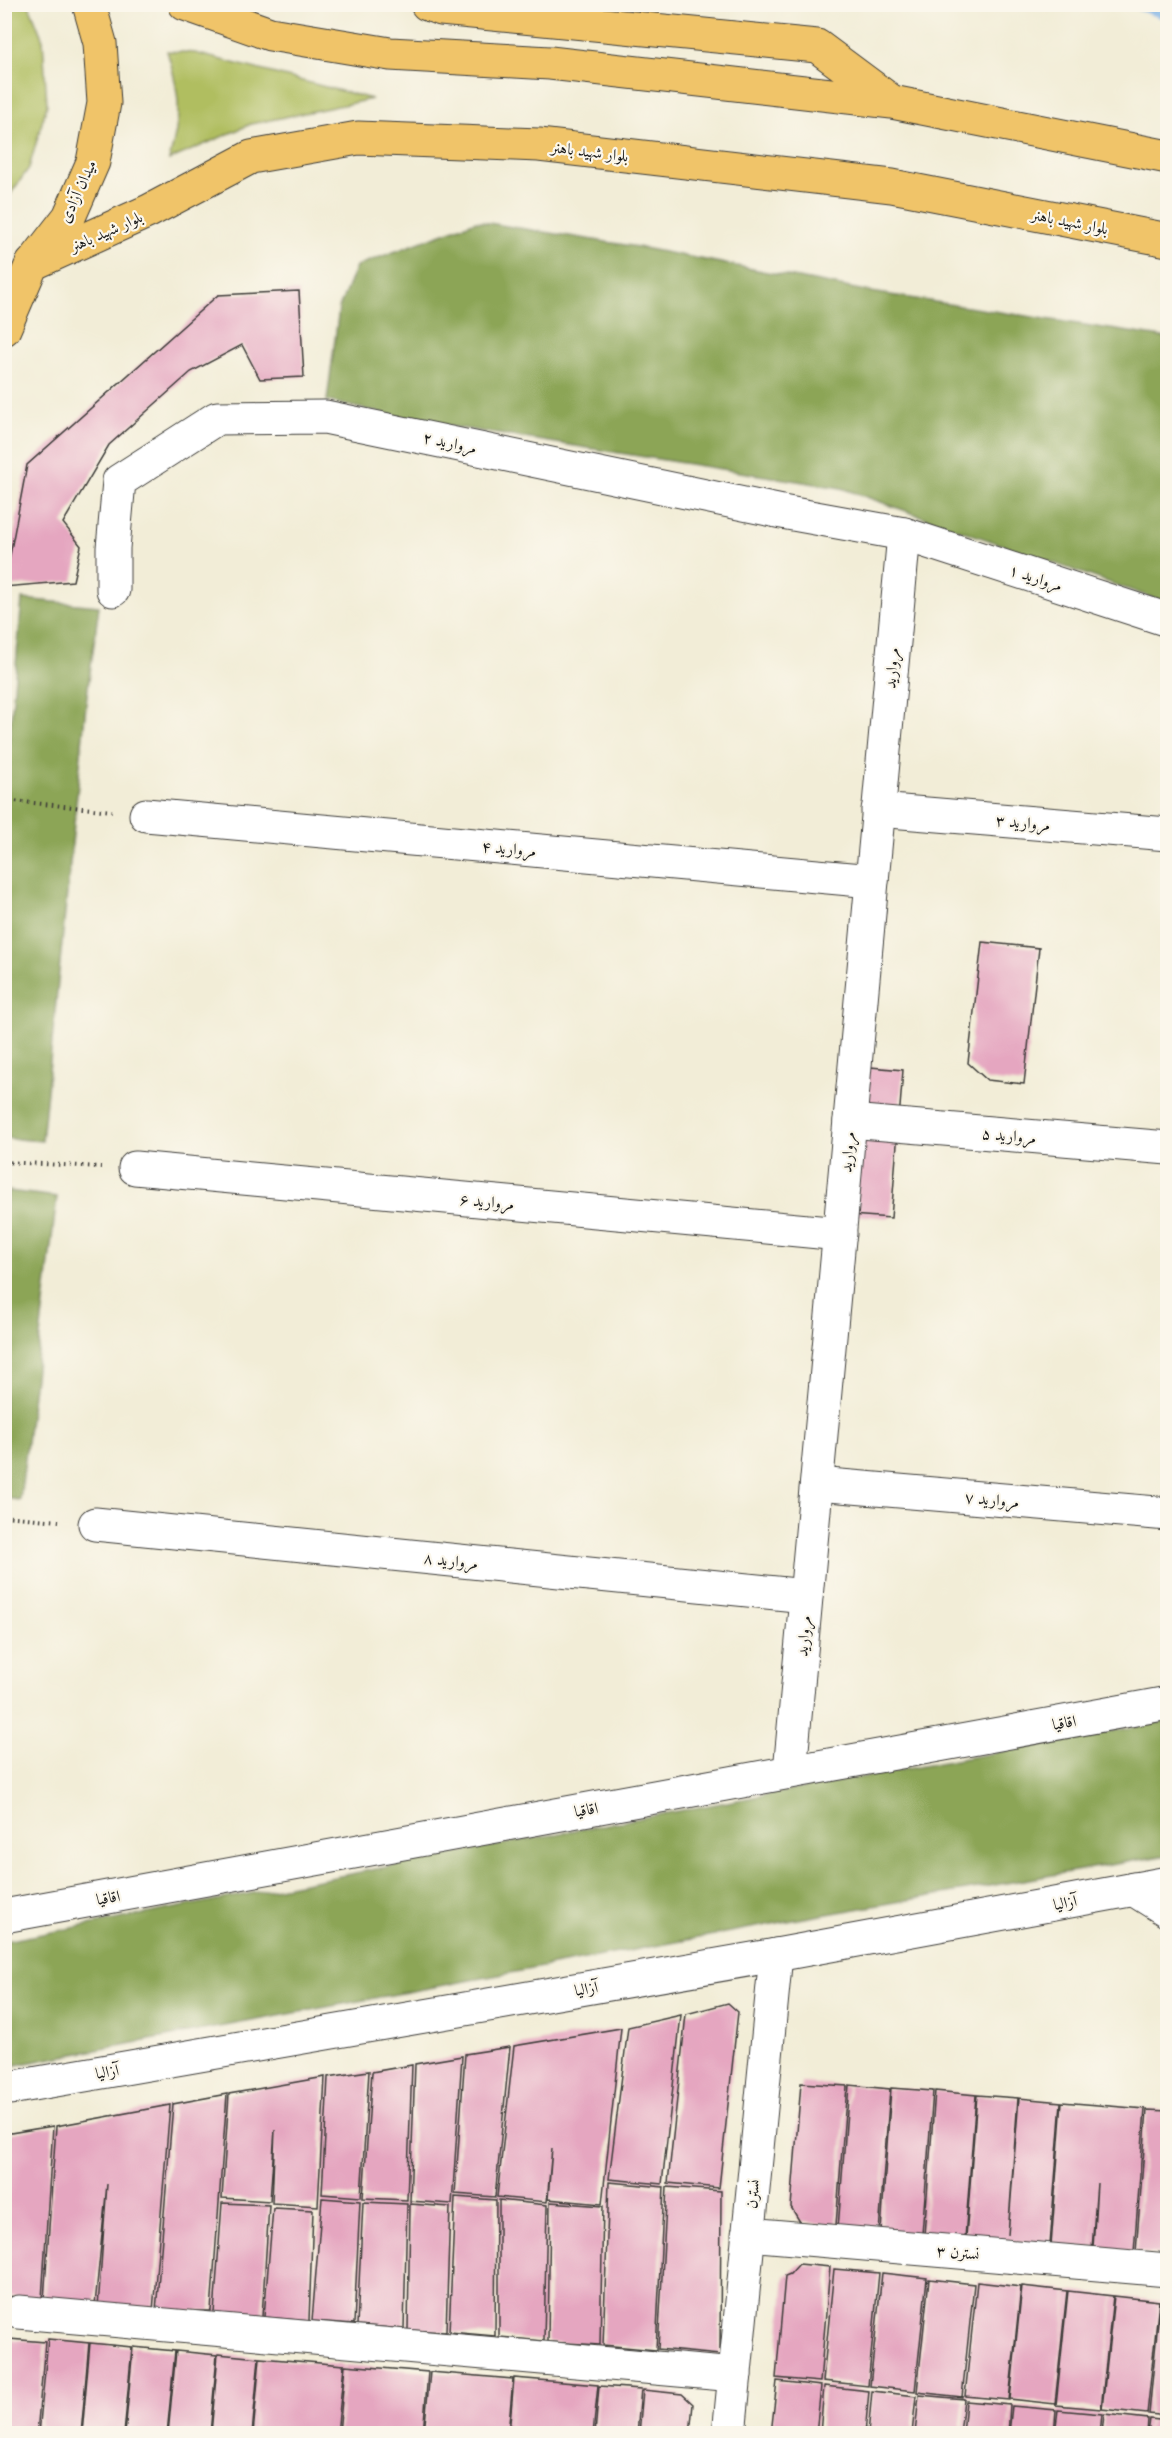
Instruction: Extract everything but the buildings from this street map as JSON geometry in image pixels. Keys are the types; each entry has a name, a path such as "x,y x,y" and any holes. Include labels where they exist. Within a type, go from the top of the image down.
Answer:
{"main road":[{"name":"میدان آزادی","path":"4,285 32,264 69,217 93,162 104,103 100,43 89,4"},
{"path":"184,4 270,34 390,54 550,63 892,102 1167,157"},
{"path":"427,4 441,9 817,46 892,102"},
{"name":"بلوار شهید باهنر","path":"32,264 149,211 251,157 358,138 539,145 892,186 1167,240"},
{"path":"4,329 32,264"}],"street":[{"name":"مروارید ۲","path":"113,590 113,548 119,481 217,418 325,417 782,512 904,534"},
{"name":"مروارید ۱","path":"904,534 1167,620"},
{"name":"مروارید","path":"790,1771 904,534"},
{"name":"مروارید ۳","path":"878,810 1167,834"},
{"name":"مروارید ۴","path":"146,815 872,881"},
{"name":"مروارید ۵","path":"850,1122 1167,1148"},
{"name":"مروارید ۶","path":"135,1168 840,1234"},
{"name":"مروارید ۷","path":"817,1484 1167,1514"},
{"name":"مروارید ۸","path":"95,1524 806,1596"},
{"name":"اقاقیا","path":"4,1916 1167,1703"},
{"name":"آزالیا","path":"4,2089 776,1955 1167,1883"},
{"path":"1133,1889 1167,1911"},
{"name":"نسترن","path":"729,2433 776,1955"},
{"name":"نسترن ۳","path":"748,2234 1167,2270"},
{"path":"19,2312 735,2374"}],"path":[{"path":"4,800 146,815"},
{"path":"4,1162 135,1168"},
{"path":"4,1516 95,1524"}],"green space":[{"path":"5,4 29,5 43,40 47,105 29,168 5,202"},
{"path":"167,51 195,53 372,99 251,124 169,160 178,118 178,106 175,81"},
{"path":"476,221 638,247 871,292 1168,338 1167,603 841,488 423,422 327,401 339,308 356,266"},
{"path":"22,599 99,606 87,695 42,1141 4,1138 4,797"},
{"path":"8,1191 57,1197 20,1500 4,1498 4,1217"},
{"path":"1167,1721 1167,1855 810,1917 5,2067 5,1941 597,1826"}],"waterway":[{"path":"1138,4 1168,14"}]}
